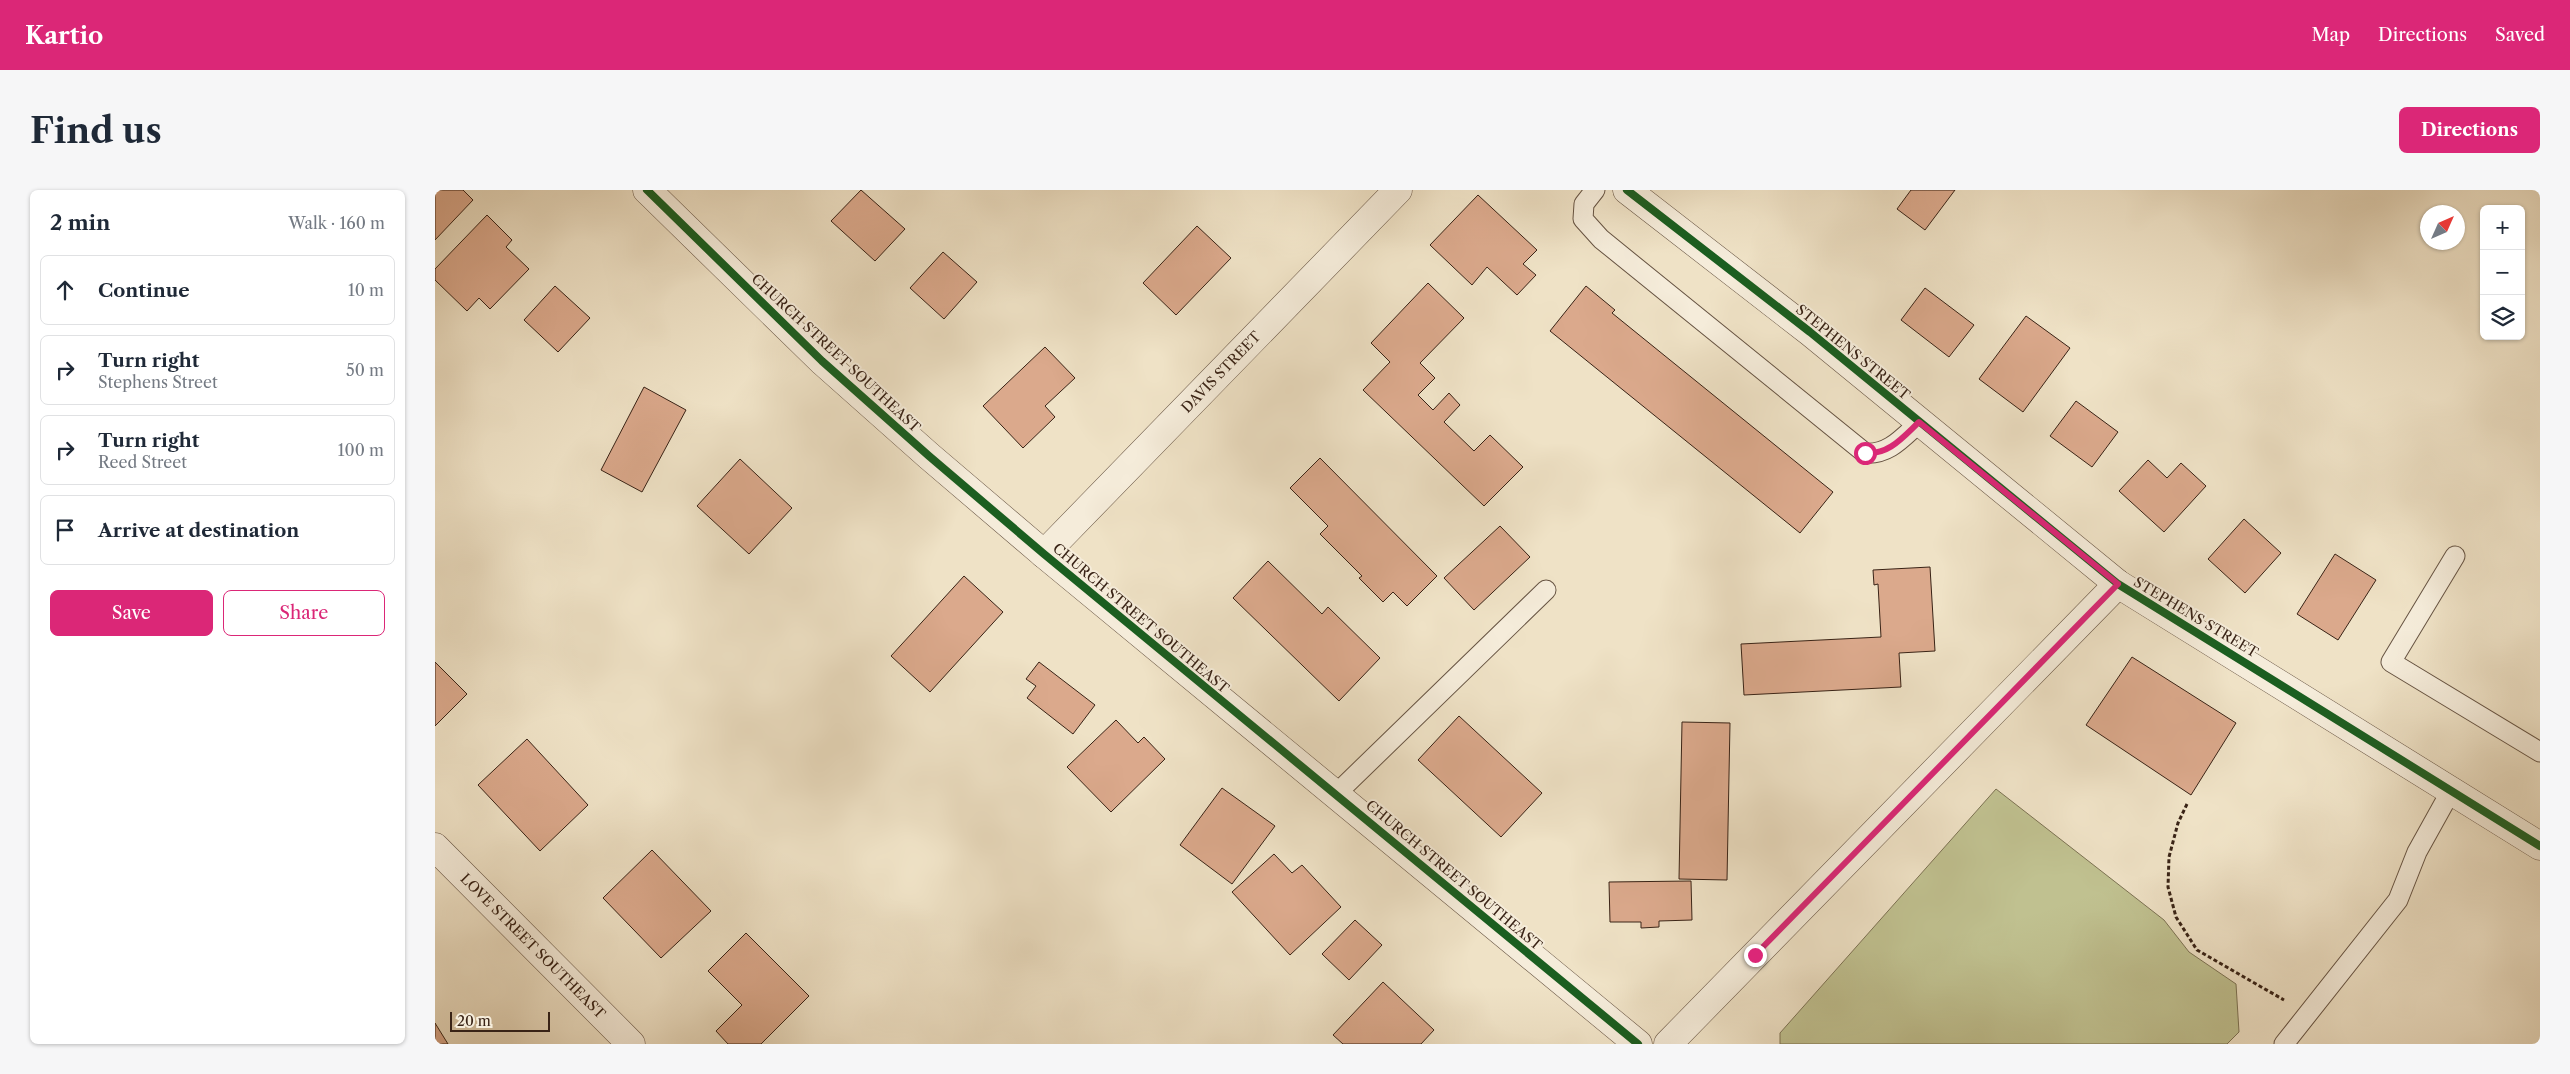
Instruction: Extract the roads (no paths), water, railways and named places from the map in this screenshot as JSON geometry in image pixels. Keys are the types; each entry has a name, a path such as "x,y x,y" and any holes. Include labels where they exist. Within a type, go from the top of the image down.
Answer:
{"street":[{"name":"CHURCH STREET SOUTHEAST","path":"647,190 822,361 1044,554 1638,1044"},
{"name":"DAVIS STREET","path":"1044,554 1398,190"},
{"name":"STEPHENS STREET","path":"1627,190 1810,332 2118,584 2452,789 2540,846"},
{"path":"1668,1044 2118,584"},
{"name":"LOVE STREET SOUTHEAST","path":"435,847 631,1044"}],"lane":[{"path":"1595,190 1584,204 1583,219 1601,239 1865,453 1877,454 1891,448 1919,422"},
{"path":"2455,556 2391,662 2540,752"},
{"path":"1336,794 1546,590"},
{"path":"2284,1044 2398,900 2417,852 2452,789"}]}
